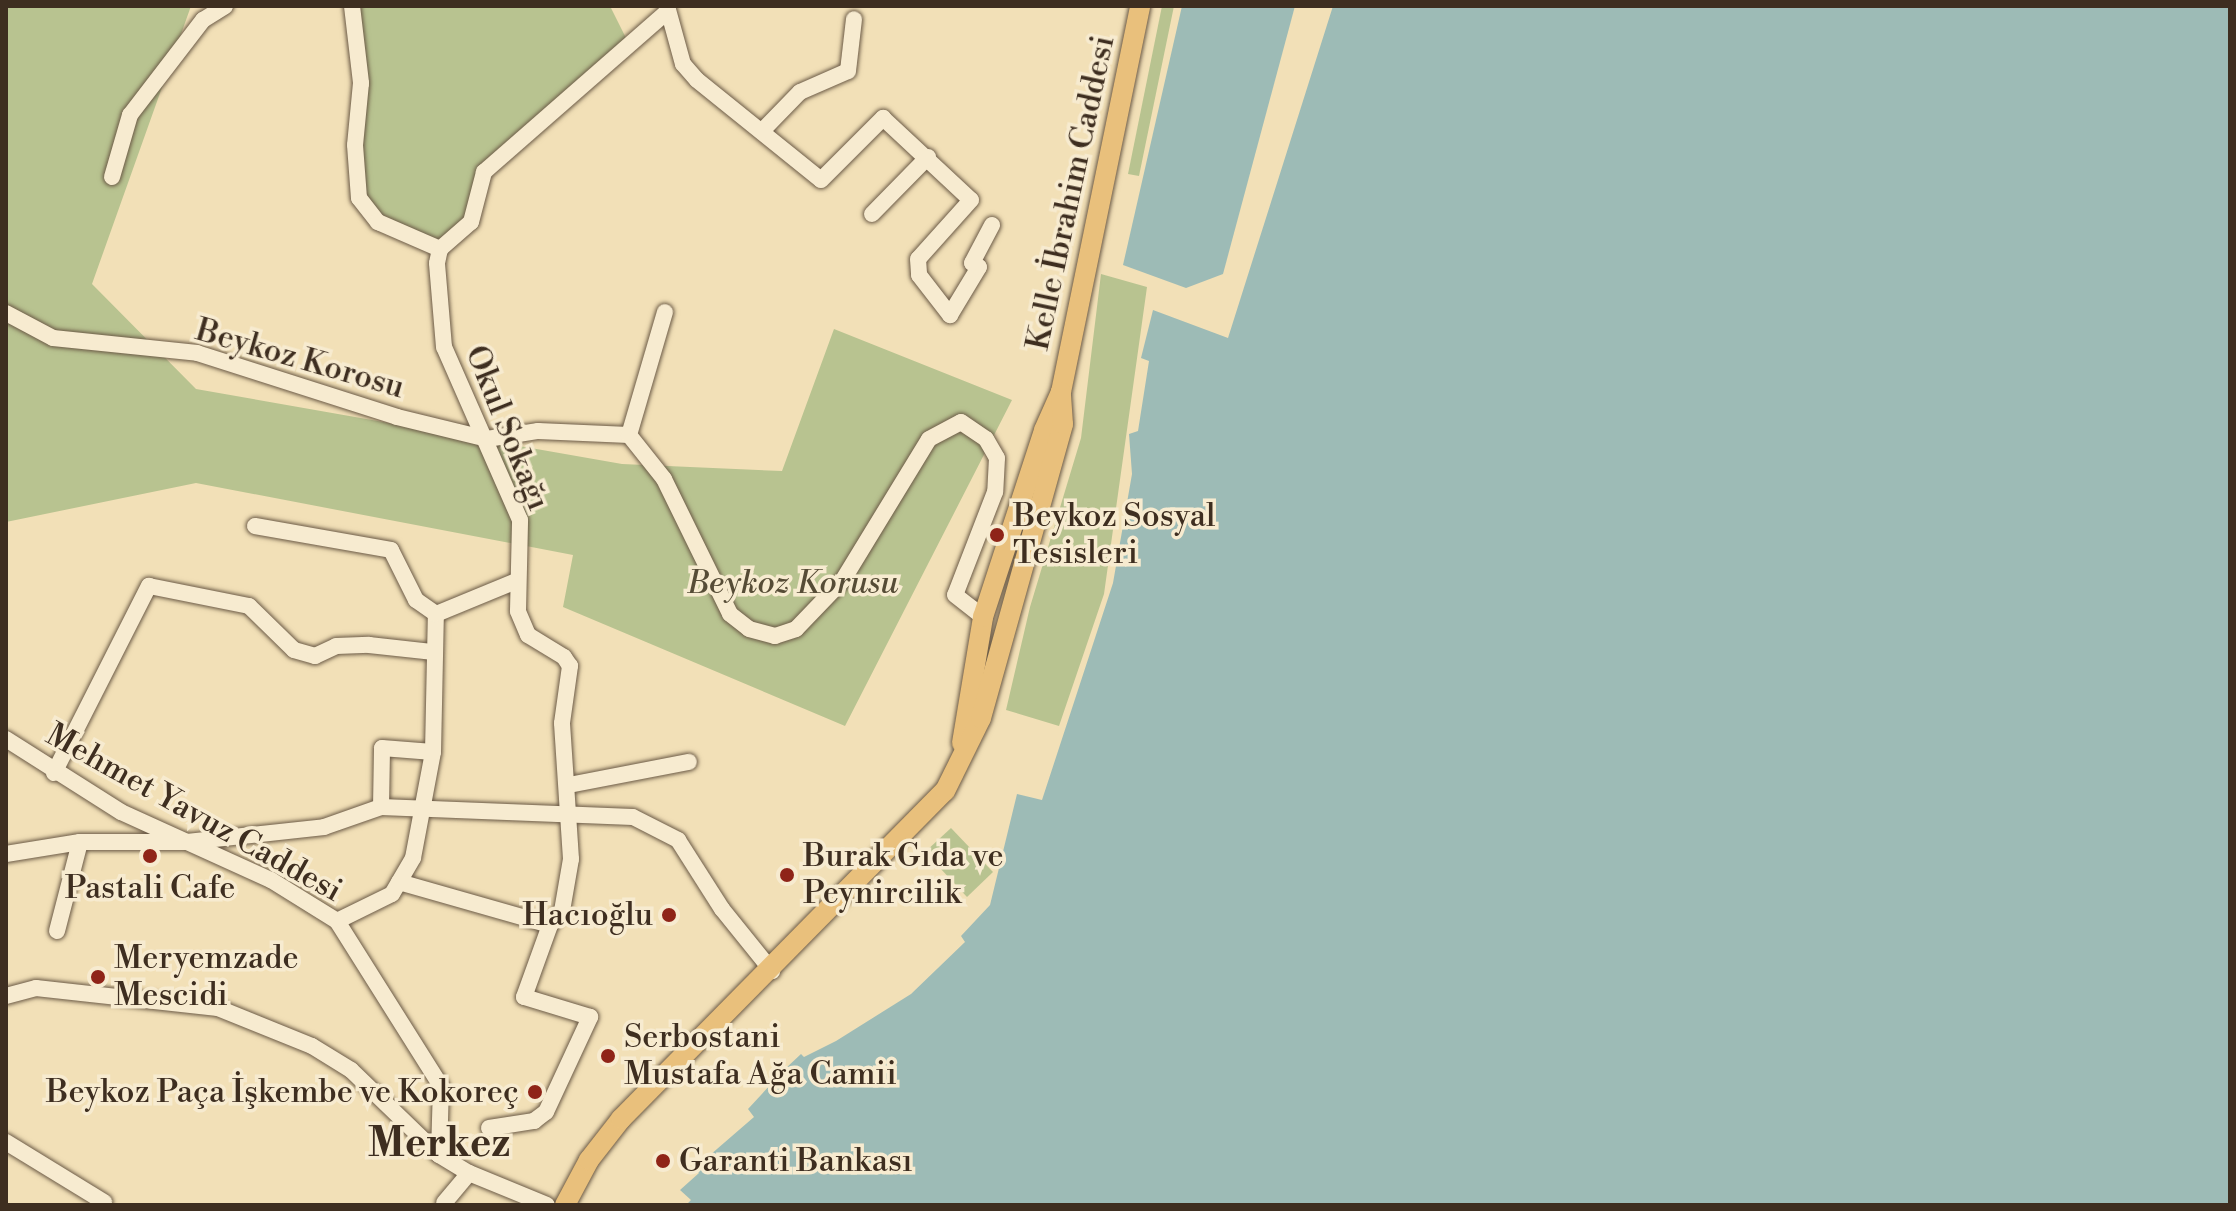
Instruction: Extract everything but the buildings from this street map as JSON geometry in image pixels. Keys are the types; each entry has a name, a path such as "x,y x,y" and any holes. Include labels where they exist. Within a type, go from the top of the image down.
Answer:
{"main road":[{"name":"Kelle İbrahim Caddesi","path":"960,757 983,617 1061,392 1140,6"},
{"name":"Kelle İbrahim Caddesi","path":"565,1205 589,1160 621,1119 932,808 981,718 1059,439 1061,392"}],"street":[{"path":"112,177 130,115 203,20 225,6"},
{"path":"352,6 361,83 355,145 359,198 378,222 440,249 471,222 484,172 668,9 683,64 821,180 883,118 971,200 918,259 919,275 950,315 979,267 972,263 992,225"},
{"path":"763,130 800,92 848,71 854,19"},
{"path":"872,214 928,157"},
{"name":"Okul Sokağı","path":"440,249 444,347 520,520 516,581 518,611 528,635 570,666 562,723 569,785"},
{"path":"629,435 665,312"},
{"name":"Beykoz Korosu","path":"6,313 53,338 197,353 397,417 487,439"},
{"path":"487,439 538,431 629,435 664,479 730,614 749,629 775,636 796,629 843,580 929,439 961,422 986,439 997,458 995,492 955,595 983,617"},
{"path":"255,526 391,550 416,600 436,614"},
{"path":"436,614 516,581"},
{"path":"54,773 149,586 249,606 294,650 315,656 336,646 369,645 432,652"},
{"path":"337,921 392,894 413,858 433,752 432,652 436,614"},
{"name":"Mehmet Yavuz Caddesi","path":"6,739 54,773 121,812 271,880 337,921 441,1086 439,1155"},
{"path":"381,807 382,748 433,752"},
{"path":"489,1128 534,1121 546,1112 590,1017 524,997 550,925 562,911 571,859 569,785 689,762"},
{"path":"6,854 80,842 187,842 324,827 381,807 633,817 678,840 722,909 772,971"},
{"path":"57,931 80,842"},
{"path":"399,882 550,925"},
{"path":"6,996 36,988 218,1008 312,1046 351,1070 439,1155 469,1173 547,1205"},
{"path":"6,1142 104,1202"},
{"path":"444,1203 469,1173"}],"green space":[{"name":"Beykoz Korusu","path":"6,6 191,6 92,284 196,389 622,464 782,471 834,329 1012,400 845,726 563,607 573,555 196,483 6,522"},
{"path":"355,6 610,6 627,40 480,172 469,220 439,245 379,221 361,197"},
{"path":"1162,6 1174,6 1139,176 1128,174"},
{"path":"1101,274 1147,287 1104,594 1059,726 1006,710 1030,607 1081,438"},
{"path":"951,828 993,872 967,897 925,852"}],"water":[{"path":"1182,6 1295,6 1223,274 1186,288 1123,265"},
{"path":"1333,6 2230,6 2230,1205 686,1205 691,1200 680,1190 699,1173 695,1168 754,1117 748,1109 785,1069 801,1054 804,1057 836,1041 911,994 965,942 961,936 990,905 1017,794 1042,800 1113,583 1132,474 1129,434 1138,431 1149,361 1141,358 1153,310 1228,338"}],"place":[{"name":"Beykoz Sosyal Tesisleri","path":"997,535"},
{"name":"Pastali Cafe","path":"150,856"},
{"name":"Burak Gıda ve Peynircilik","path":"787,875"},
{"name":"Hacıoğlu","path":"669,915"},
{"name":"Meryemzade Mescidi","path":"98,977"},
{"name":"Serbostani Mustafa Ağa Camii","path":"608,1056"},
{"name":"Beykoz Paça İşkembe ve Kokoreç","path":"535,1092"},
{"name":"Garanti Bankası","path":"663,1161"}],"district":[{"name":"Merkez","path":"439,1144"}]}
